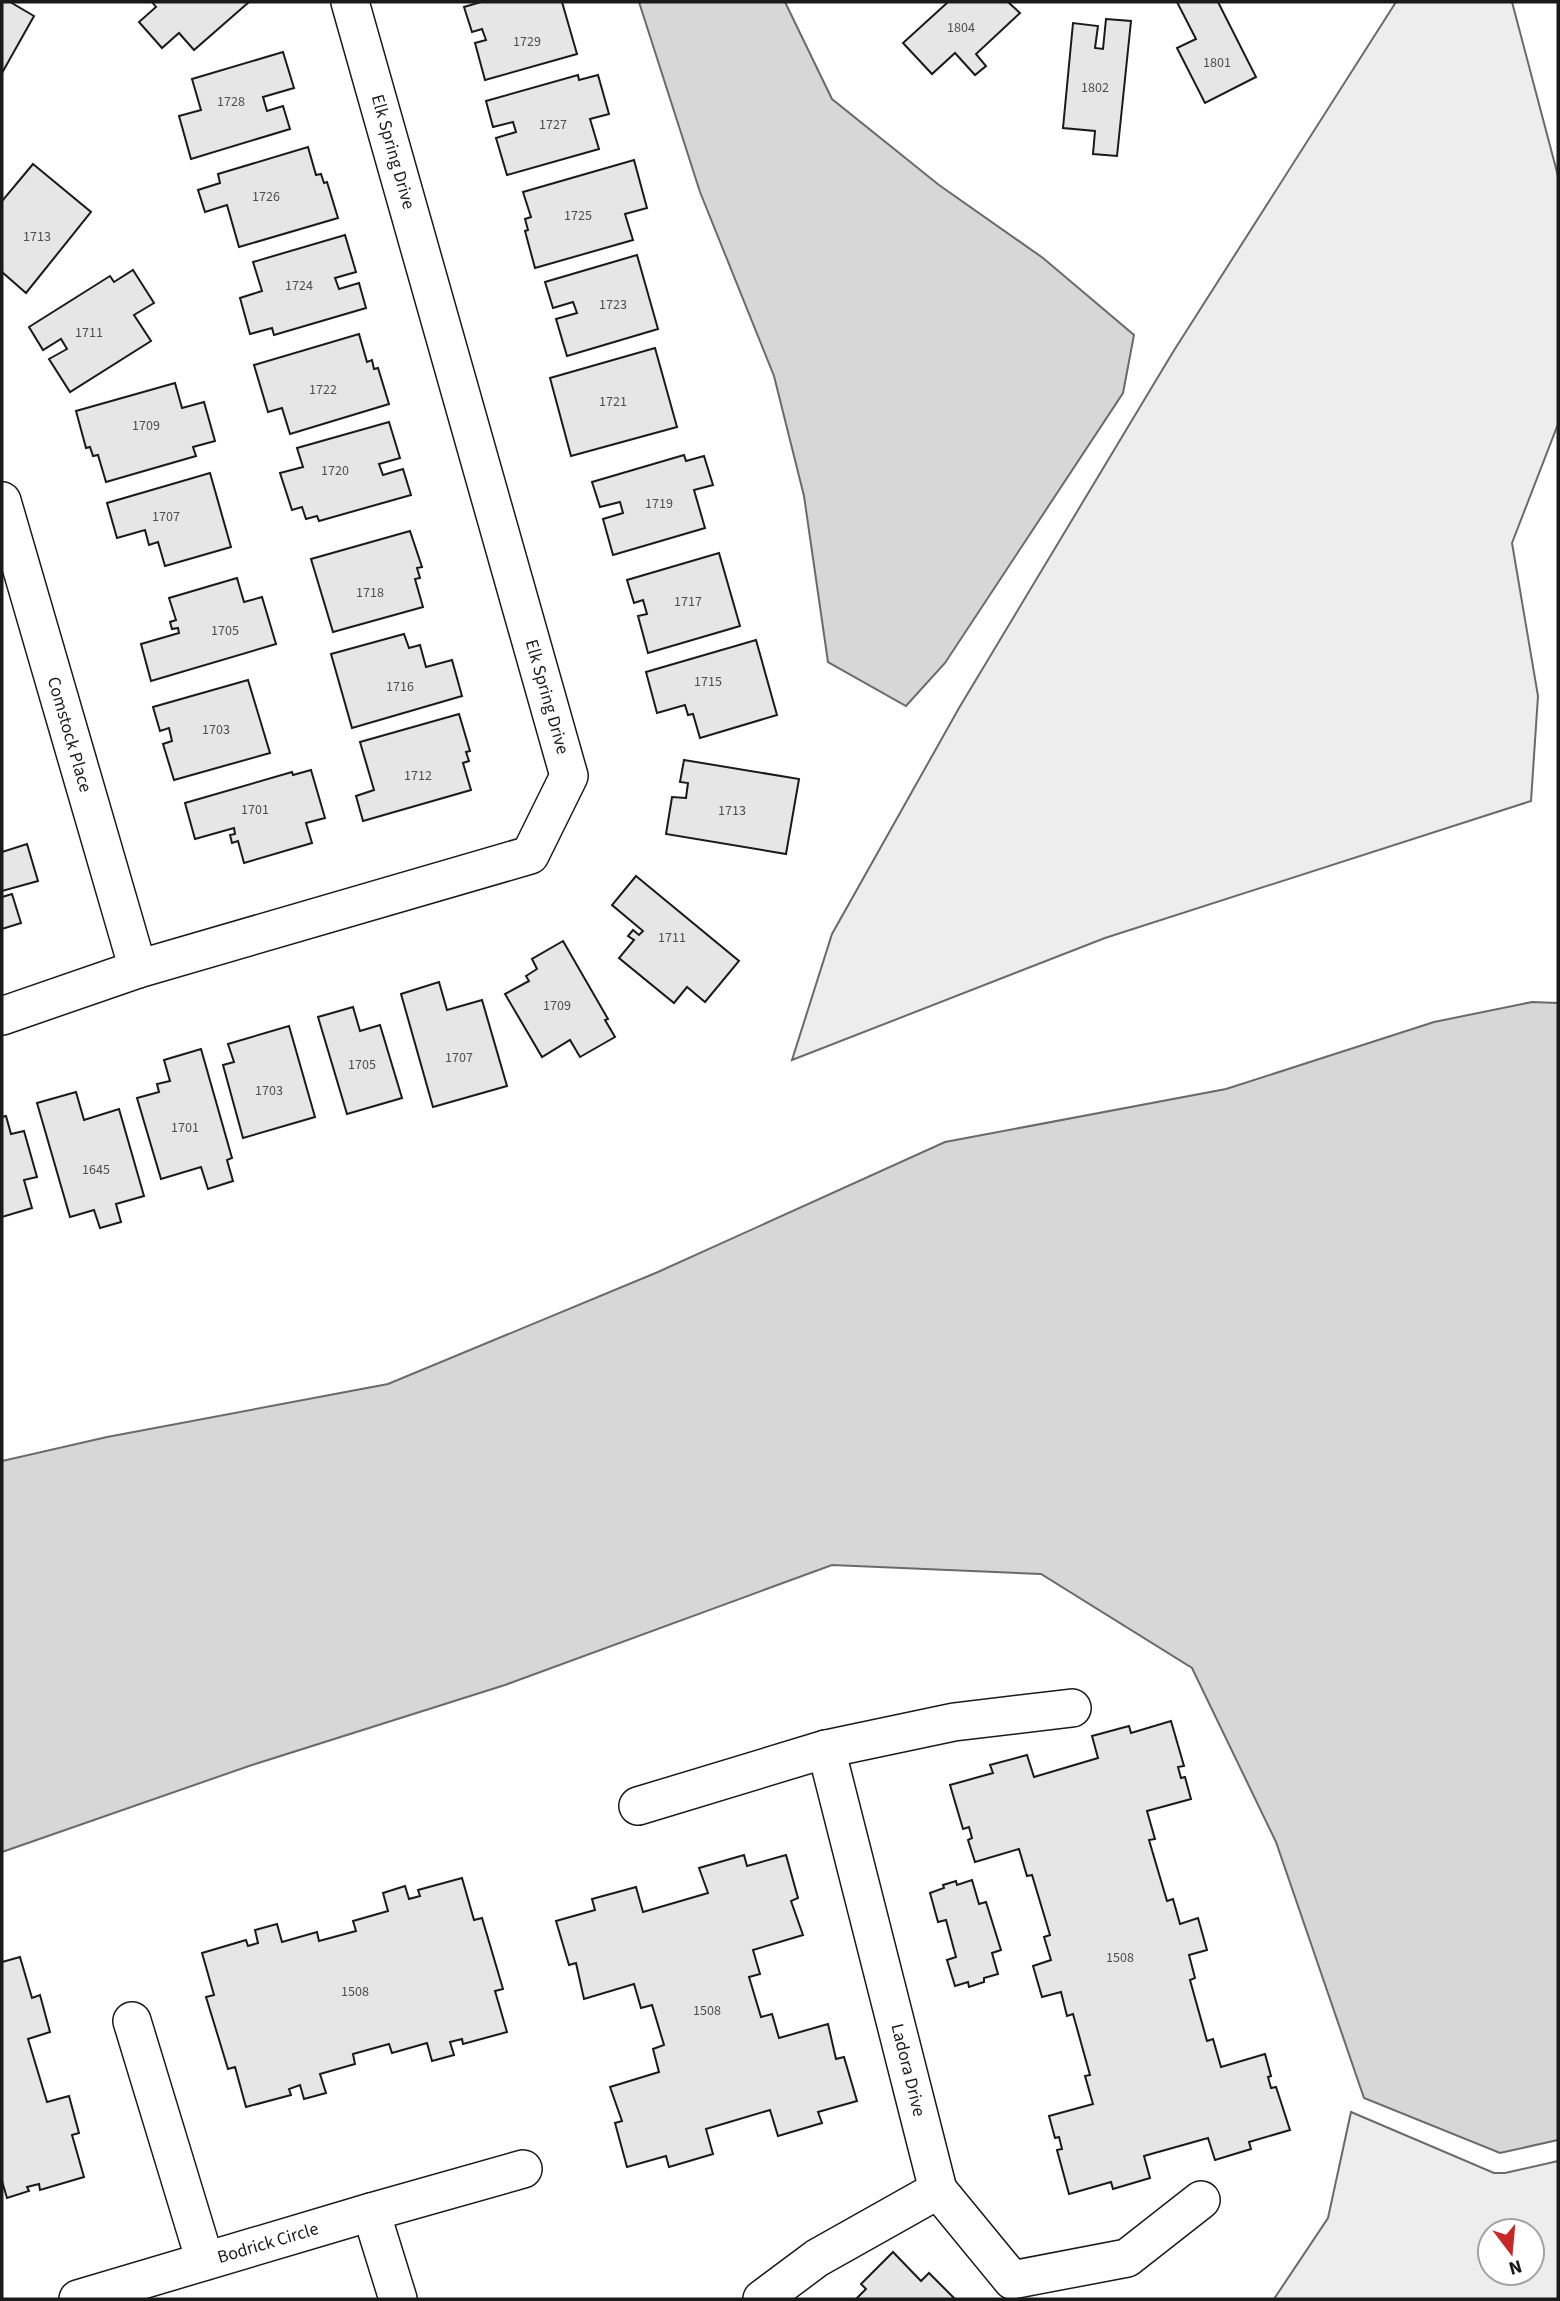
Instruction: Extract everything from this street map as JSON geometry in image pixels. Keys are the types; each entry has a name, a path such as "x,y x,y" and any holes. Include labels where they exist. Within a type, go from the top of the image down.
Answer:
{"street":[{"name":"Elk Spring Drive","path":"2,1016 138,969 530,855 569,776 350,2"},
{"name":"Comstock Place","path":"2,501 138,969"},
{"path":"638,1806 826,1749 954,1722 1072,1708"},
{"name":"Ladora Drive","path":"826,1749 938,2190"},
{"path":"132,2021 205,2262"},
{"name":"Bodrick Circle","path":"78,2299 523,2169"},
{"path":"762,2299 817,2258 938,2190 1012,2280 1127,2258 1200,2200"},
{"path":"371,2212 398,2299"}],"shaded area":[{"path":"639,2 785,2 832,99 939,185 1043,258 1134,335 1123,393 945,663 906,706 828,662 804,496 774,376 700,192"},
{"path":"1396,2 1512,2 1558,176 1558,424 1512,543 1538,696 1531,801 1105,938 792,1060 832,934 959,708 1173,352"},
{"path":"1532,1002 1558,1003 1558,2140 1500,2153 1364,2098 1276,1842 1192,1668 1041,1574 832,1565 505,1685 249,1766 2,1852 2,1461 107,1437 388,1384 658,1272 945,1142 1226,1089 1434,1022"},
{"path":"1351,2112 1494,2173 1558,2161 1558,2299 1274,2299 1328,2218"}],"building":[{"path":"2,2 10,2 34,16 2,73"},
{"path":"152,2 249,2 194,50 179,33 162,48 139,22 156,7"},
{"path":"481,2 562,2 577,54 485,80 475,43 486,40 482,29 472,32 464,7"},
{"path":"948,2 1008,2 1020,13 976,54 986,66 975,75 955,53 932,74 903,43"},
{"path":"1177,2 1218,2 1256,77 1205,103 1177,48 1196,39"},
{"path":"1106,19 1131,21 1117,156 1093,154 1095,131 1063,128 1073,23 1098,26 1095,48 1103,49"},
{"path":"283,52 294,88 263,97 267,111 283,106 290,129 191,159 179,116 201,110 192,79"},
{"path":"578,75 579,80 598,75 609,114 590,119 599,149 507,175 496,138 516,132 513,122 493,127 486,101"},
{"path":"308,147 316,175 321,174 324,183 327,182 338,218 239,247 227,205 205,212 198,190 220,183 218,174"},
{"path":"634,160 647,208 625,214 633,240 535,268 525,231 528,230 525,219 531,217 523,192"},
{"path":"33,164 91,212 26,293 2,272 2,201"},
{"path":"345,235 356,272 335,278 339,289 359,283 366,308 274,335 272,328 250,334 240,298 262,291 253,262"},
{"path":"637,255 658,329 567,356 556,319 577,313 573,302 553,308 545,282"},
{"path":"133,270 154,303 134,315 151,341 70,392 49,359 67,349 61,339 43,350 29,327 110,276 114,282"},
{"path":"359,334 367,362 372,360 374,369 378,368 389,404 290,434 282,408 268,412 254,365"},
{"path":"655,348 677,427 571,456 550,378"},
{"path":"175,383 182,408 204,402 215,441 193,447 196,456 106,482 98,455 93,456 90,447 86,448 76,411"},
{"path":"389,422 400,458 379,464 383,475 403,469 411,495 319,521 317,516 306,519 302,507 292,510 280,473 303,467 297,448"},
{"path":"684,455 686,461 704,456 713,485 694,490 705,528 613,555 603,519 623,513 620,502 600,507 592,482"},
{"path":"210,473 231,547 165,566 158,542 149,545 145,530 117,538 107,503"},
{"path":"410,531 422,567 417,568 420,578 415,579 423,607 333,632 311,559"},
{"path":"719,553 740,626 648,653 638,616 647,614 643,600 634,603 627,580"},
{"path":"237,578 244,602 262,597 276,644 151,681 141,644 179,633 178,628 172,629 170,622 176,620 169,598"},
{"path":"404,634 409,648 420,645 426,667 452,660 462,696 352,728 331,654"},
{"path":"756,640 777,715 700,738 693,714 688,715 685,705 657,713 646,672"},
{"path":"248,680 270,753 174,780 163,744 172,741 169,728 160,731 153,707"},
{"path":"459,714 470,751 466,752 469,761 463,763 471,790 363,821 356,796 374,790 360,742"},
{"path":"684,760 799,779 786,854 666,834 672,797 686,798 688,783 680,782"},
{"path":"311,770 325,818 306,823 312,843 244,863 238,841 232,843 230,835 235,834 234,828 195,839 185,803 292,772 293,775"},
{"path":"27,844 38,881 2,891 2,852"},
{"path":"636,876 739,961 705,1002 687,987 674,1003 619,958 634,940 628,936 633,930 639,935 643,931 612,905"},
{"path":"12,894 21,923 2,929 2,897"},
{"path":"563,941 608,1019 605,1020 615,1037 580,1057 570,1040 542,1057 505,994 529,981 526,976 537,969 532,959"},
{"path":"439,982 447,1010 482,1000 507,1086 433,1107 401,994"},
{"path":"353,1007 360,1031 380,1025 402,1098 347,1114 318,1017"},
{"path":"289,1026 315,1117 243,1138 223,1065 234,1062 228,1044"},
{"path":"201,1049 232,1158 227,1160 233,1181 208,1189 201,1167 161,1179 137,1098 159,1092 157,1084 170,1081 164,1060"},
{"path":"76,1092 84,1120 119,1109 144,1196 116,1204 121,1222 100,1228 94,1210 70,1217 37,1103"},
{"path":"6,1116 11,1134 24,1131 37,1177 24,1180 32,1208 2,1217 2,1117"},
{"path":"1171,1721 1184,1766 1178,1767 1181,1778 1185,1777 1191,1799 1147,1811 1155,1839 1149,1840 1167,1901 1173,1899 1180,1924 1198,1918 1207,1950 1189,1955 1195,1978 1190,1980 1207,2041 1213,2039 1221,2067 1265,2054 1271,2088 1276,2087 1290,2130 1249,2142 1251,2149 1215,2160 1208,2138 1144,2156 1150,2178 1113,2189 1111,2182 1069,2194 1057,2150 1062,2149 1059,2137 1055,2138 1049,2116 1093,2104 1085,2076 1090,2075 1073,2014 1067,2016 1061,1992 1042,1997 1033,1966 1051,1960 1044,1937 1050,1935 1032,1875 1027,1876 1019,1849 975,1862 968,1840 972,1838 969,1827 963,1829 950,1785 993,1773 990,1765 1027,1755 1034,1777 1098,1758 1092,1736 1129,1726 1131,1733"},
{"path":"744,1855 747,1866 786,1855 798,1898 791,1901 803,1935 753,1950 760,1974 749,1977 761,2017 772,2014 779,2038 828,2024 836,2059 844,2057 857,2101 818,2112 822,2123 778,2136 770,2110 706,2129 713,2154 669,2167 666,2156 627,2167 615,2123 622,2121 610,2087 659,2072 653,2049 664,2045 652,2005 641,2008 634,1984 584,1999 576,1963 569,1965 556,1921 595,1910 592,1899 636,1887 643,1912 708,1893 699,1868"},
{"path":"462,1878 474,1920 482,1918 503,1989 495,1991 507,2032 463,2044 462,2039 450,2042 454,2055 432,2061 427,2043 392,2053 389,2044 353,2054 355,2064 320,2074 326,2093 304,2099 300,2085 289,2089 291,2095 246,2107 235,2067 228,2069 206,1997 214,1995 202,1953 246,1940 248,1946 258,1943 255,1930 277,1924 282,1942 317,1932 319,1941 356,1931 353,1921 388,1911 383,1893 405,1886 409,1899 420,1896 418,1890"},
{"path":"972,1880 979,1904 986,1902 1001,1950 992,1953 998,1974 969,1987 968,1982 955,1986 947,1960 956,1957 946,1920 938,1922 930,1893 944,1888 943,1885 956,1881 957,1885"},
{"path":"20,1957 32,1998 40,1995 50,2032 28,2039 47,2102 69,2096 79,2133 72,2135 84,2177 40,2190 39,2184 27,2187 29,2191 7,2198 2,2181 2,1962"},
{"path":"893,2252 921,2281 929,2273 955,2299 856,2299 866,2289 861,2284"}]}
